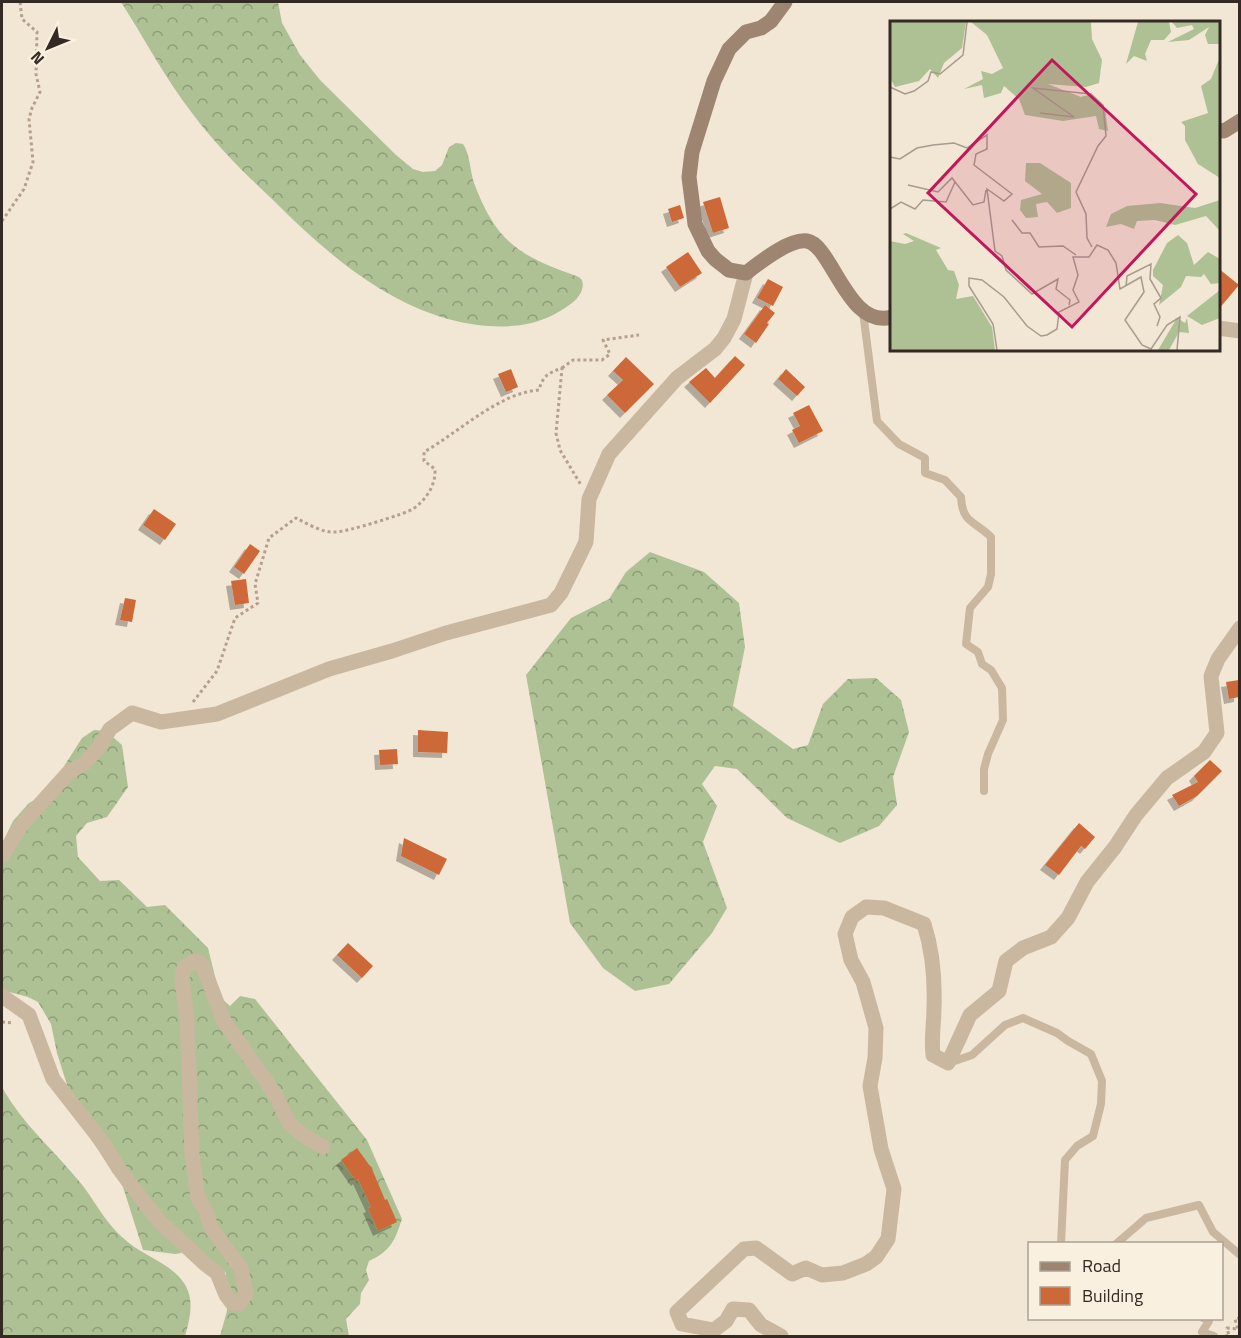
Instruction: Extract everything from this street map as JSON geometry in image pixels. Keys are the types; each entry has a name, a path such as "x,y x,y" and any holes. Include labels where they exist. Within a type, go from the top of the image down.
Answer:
{"main road":[{"path":"785,2 771,21 761,28 746,32 729,49 714,81 692,152 689,177 695,224 708,251 715,259 729,270 746,273 764,259 789,245 807,241 816,245 863,312 885,319 890,317"},
{"path":"1220,130 1224,131 1239,121"}],"street":[{"path":"2,856 23,823 69,772 86,763 110,729 132,713 161,722 217,714 329,669 550,605 561,593 586,542 589,499 609,454 677,378 715,349 724,338 734,319 746,273"},
{"path":"1220,328 1239,331"},
{"path":"781,1336 761,1325 749,1310 732,1309 726,1321 714,1330 682,1324 677,1312 744,1249 756,1248 792,1274 806,1268 822,1275 843,1273 866,1264 876,1257 888,1239 894,1189 881,1149 870,1086 875,1058 876,1028 863,982 851,960 845,934 852,917 867,907 885,908 924,924 932,947 934,973 931,1035 933,1055 948,1063 970,1015 999,991 1006,962 1023,948 1051,938 1068,918 1087,882 1115,847 1142,807 1167,778 1204,752 1217,733 1211,676 1218,659 1239,628"},
{"path":"2,996 29,1015 53,1079 159,1221 217,1273 232,1303 239,1304 246,1294 241,1268 211,1228 206,1211 198,1198 192,1154 187,1020 182,979 184,968 195,961 202,964 224,1021 275,1094 289,1123 304,1136 323,1147"}],"lane":[{"path":"863,312 877,420 899,444 925,458 924,473 945,480 961,497 962,510 970,523 982,528 991,537 991,574 988,587 970,608 966,644 978,652 982,664 991,670 1002,688 1003,720 988,753 984,769 984,791"},
{"path":"948,1063 972,1055 1005,1026 1023,1018 1057,1033 1091,1054 1102,1082 1101,1104 1093,1136 1077,1146 1065,1160 1060,1242"},
{"path":"1118,1242 1146,1218 1199,1205 1213,1232 1239,1255"},
{"path":"1207,1320 1209,1321 1202,1332 1214,1336"}],"path":[{"path":"2,221 24,189 32,171 34,153 29,119 40,92 36,74 37,32 22,19 20,2"},
{"path":"179,719 217,671 235,618 258,603 255,584 269,538 296,518 312,527 335,532 372,523 413,509 436,481 435,469 424,461 424,452 490,409 526,391 539,390 547,374 562,369 573,360 602,360 610,354 603,340 639,335"},
{"path":"562,369 556,419 558,441 560,450 589,499"},
{"path":"1225,1336 1229,1336 1227,1328 1238,1329 1235,1319 1239,1318"}],"green space":[{"path":"121,2 278,2 282,23 300,55 320,80 413,169 423,172 435,171 442,165 449,147 456,143 463,144 474,183 483,204 502,234 526,254 579,277 583,286 578,297 553,315 536,322 518,325 480,325 425,311 370,283 303,229 220,147 182,100"},
{"path":"650,552 704,572 739,603 745,647 733,706 793,749 808,745 823,704 848,679 876,678 901,700 909,732 893,777 897,805 879,826 840,843 787,818 737,769 715,766 702,784 717,806 703,842 727,908 712,933 669,984 635,991 603,968 570,923 526,675 571,618 609,599 626,572"},
{"path":"94,730 106,731 122,745 128,787 107,817 87,823 76,836 78,857 100,881 119,880 147,907 165,905 208,948 220,997 230,1006 240,996 255,999 367,1140 402,1219 391,1244 369,1261 366,1270 369,1280 361,1293 360,1304 346,1319 349,1336 220,1336 227,1311 226,1273 200,1250 175,1254 143,1250 123,1187 78,1120 57,1053 51,1024 38,1002 2,990 2,844 13,821 29,803 47,793 82,738"},
{"path":"2,1087 19,1113 83,1186 116,1231 129,1243 171,1269 184,1283 190,1296 190,1316 185,1336 2,1336"}],"building":[{"path":"720,197 729,228 713,233 703,202"},
{"path":"680,205 684,218 672,222 668,209"},
{"path":"688,252 702,273 680,287 666,267"},
{"path":"1220,270 1239,285 1220,308"},
{"path":"768,279 783,287 773,306 757,298"},
{"path":"765,305 775,313 756,343 744,334"},
{"path":"735,356 745,365 710,403 689,382 706,368 715,378"},
{"path":"626,357 654,384 625,413 607,395 623,380 613,371"},
{"path":"511,369 518,387 506,392 498,374"},
{"path":"786,369 805,387 797,396 778,379"},
{"path":"809,405 823,431 799,443 792,430 800,426 793,413"},
{"path":"154,509 176,524 165,540 143,525"},
{"path":"250,544 260,551 244,574 234,567"},
{"path":"246,579 249,603 235,605 231,581"},
{"path":"125,598 136,600 132,622 120,620"},
{"path":"1239,680 1239,697 1229,699 1226,682"},
{"path":"418,730 448,732 447,753 418,752"},
{"path":"397,749 398,764 380,765 379,750"},
{"path":"1210,760 1222,771 1197,796 1179,806 1172,795 1198,782 1194,776"},
{"path":"1079,823 1095,837 1085,849 1081,846 1059,875 1045,865"},
{"path":"404,838 447,859 439,875 401,856"},
{"path":"348,943 373,966 362,978 337,955"},
{"path":"357,1148 372,1169 397,1222 378,1231 368,1208 371,1207 358,1179 356,1181 341,1160"}]}
